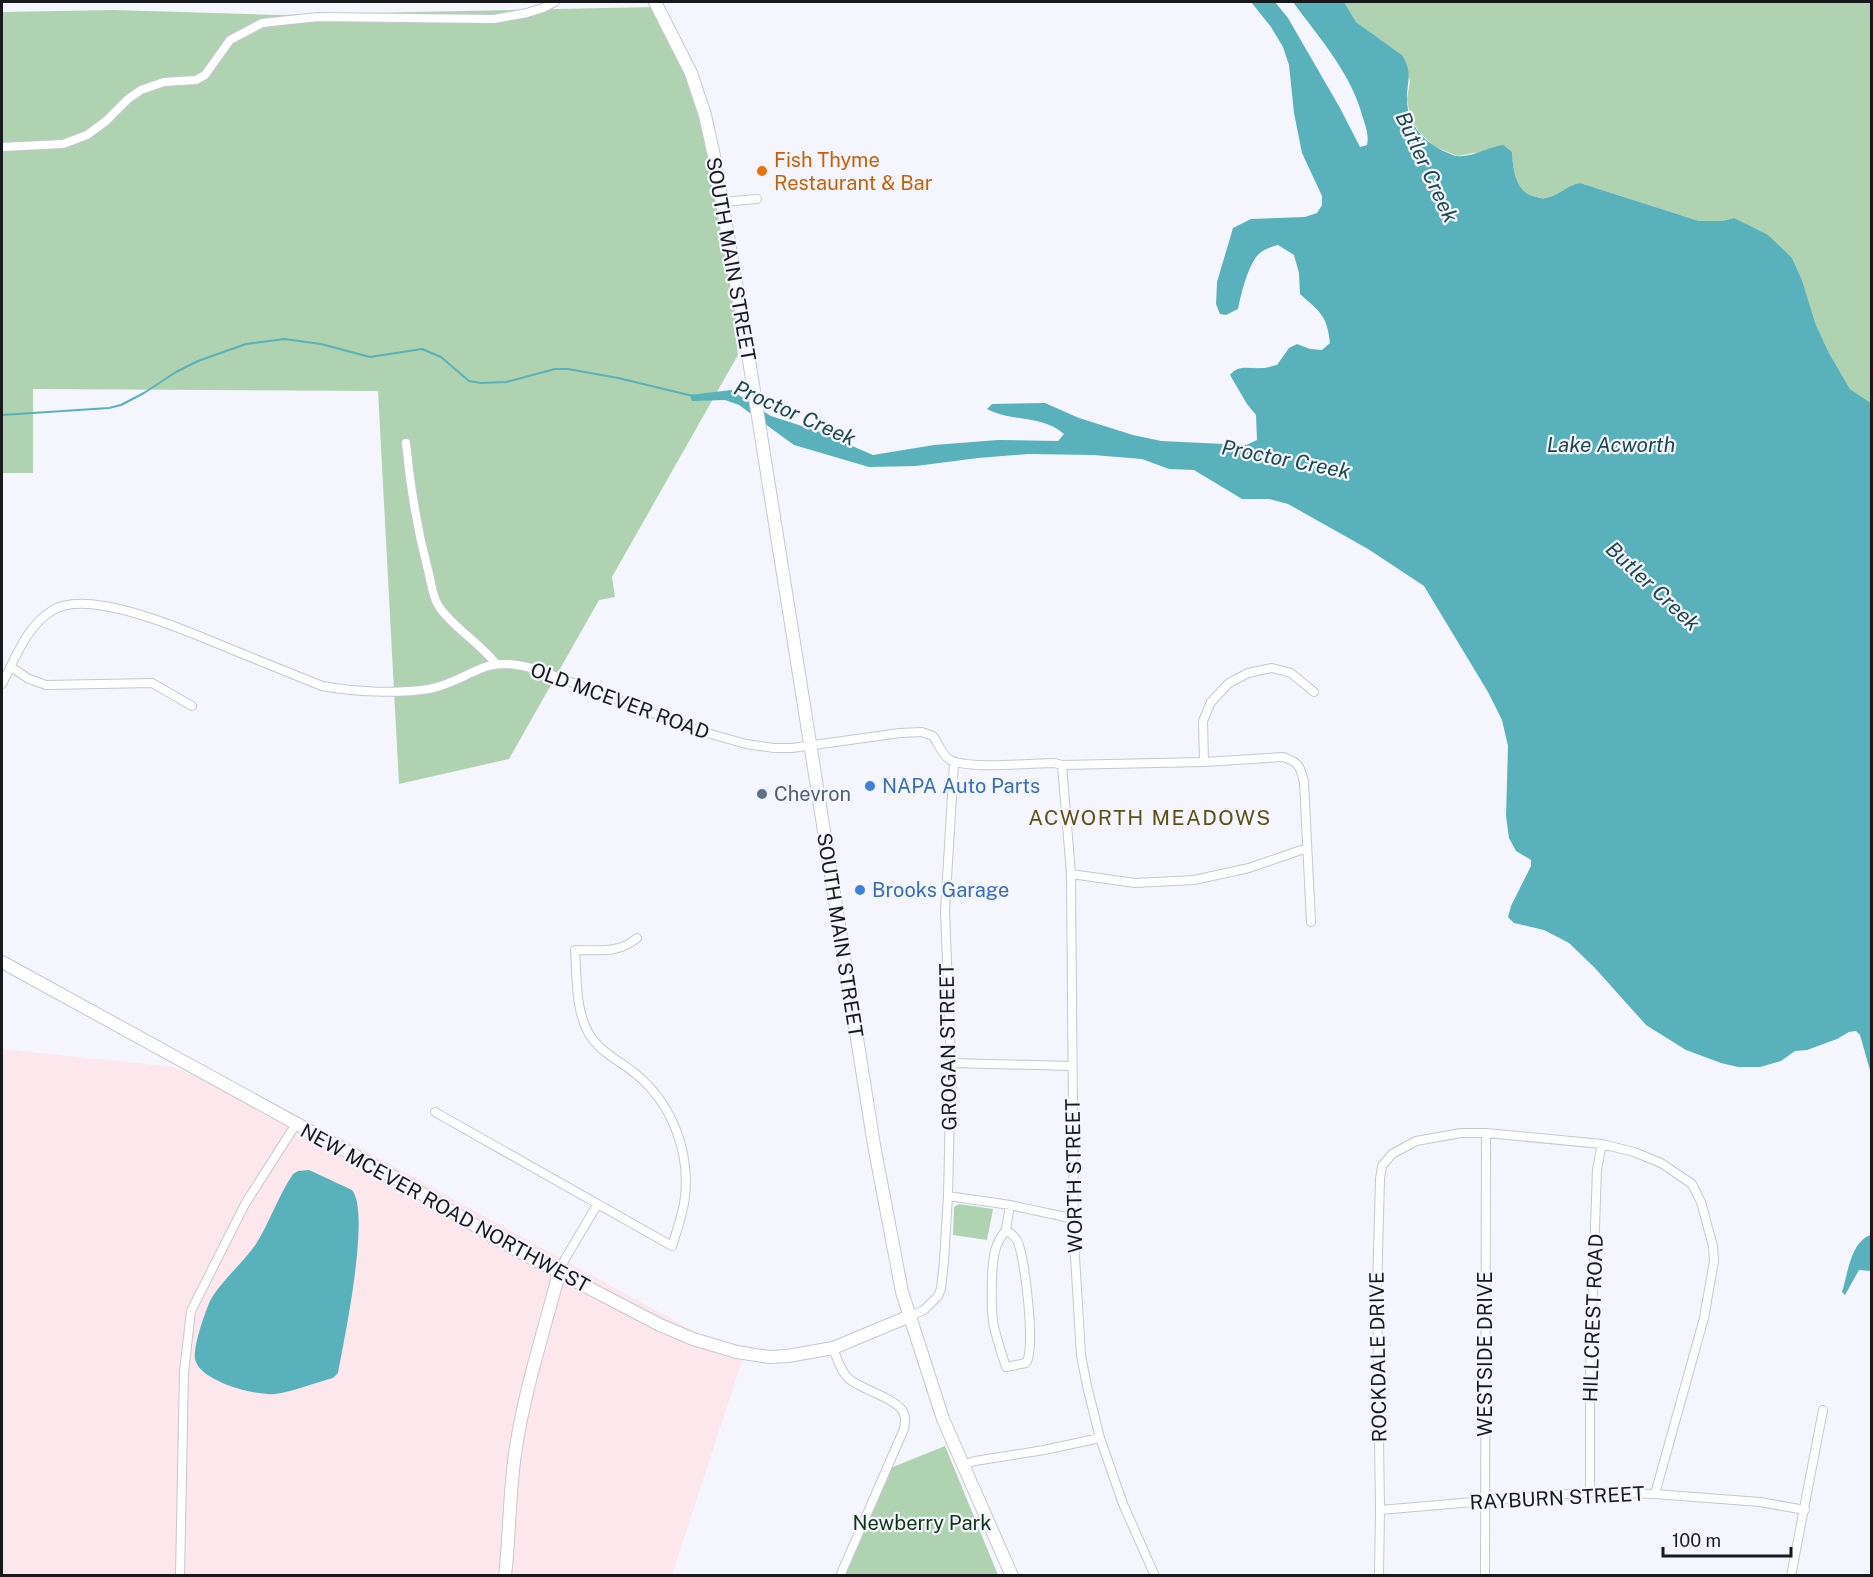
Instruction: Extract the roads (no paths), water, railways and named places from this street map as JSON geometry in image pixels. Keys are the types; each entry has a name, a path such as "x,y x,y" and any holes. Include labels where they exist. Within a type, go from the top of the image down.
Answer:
{"main road":[{"name":"SOUTH MAIN STREET","path":"655,2 691,73 705,115 722,202 884,1203 902,1292 936,1397 963,1465 1012,1575"},
{"name":"NEW MCEVER ROAD NORTHWEST","path":"2,962 401,1181 516,1250 660,1325 693,1339 737,1352 779,1357 833,1348 910,1316"},
{"path":"504,1575 516,1446 522,1414 559,1273"}],"street":[{"path":"2,147 63,144 87,135 106,122 128,99 141,90 164,82 196,80 205,75 230,40 262,23 318,17 494,19 528,13 555,2"},
{"path":"722,202 757,199"},
{"path":"406,443 411,494 421,543 438,605 486,651 496,664"},
{"name":"OLD MCEVER ROAD","path":"2,684 31,629 56,608 84,604 103,606 155,620 322,686 339,689 399,691 428,689 449,684 485,667 496,664 514,664 536,669 700,731 746,744 774,748 810,747 900,733 922,732 933,736 946,758 954,763"},
{"path":"11,667 29,679 46,685 152,683 192,706"},
{"path":"1204,762 1203,721 1211,702 1229,683 1248,673 1272,668 1291,673 1314,692"},
{"path":"954,763 984,765 1054,763 1062,765 1204,762 1283,757 1295,760 1305,782 1311,922"},
{"name":"GROGAN STREET","path":"910,1316 930,1306 941,1289 948,1196 951,1063 945,911 954,763"},
{"name":"WORTH STREET","path":"1062,765 1071,874 1074,1240 1082,1355 1100,1438 1123,1504 1155,1575"},
{"path":"1071,874 1136,883 1194,880 1249,868 1307,848"},
{"path":"435,1112 672,1246 683,1207 685,1188 684,1160 677,1132 666,1108 656,1094 638,1076 603,1051 594,1041 587,1030 579,1000 575,950 615,950 628,946 637,938"},
{"path":"951,1063 1072,1066"},
{"path":"180,1575 184,1372 191,1311 244,1204 296,1124"},
{"name":"ROCKDALE DRIVE","path":"1379,1575 1377,1291 1379,1190 1382,1166 1392,1154 1416,1142 1461,1133 1486,1134"},
{"path":"1486,1134 1602,1144 1634,1152 1661,1163 1692,1184 1701,1202 1713,1246 1714,1261 1704,1318 1655,1494"},
{"name":"WESTSIDE DRIVE","path":"1485,1575 1486,1134"},
{"name":"HILLCREST ROAD","path":"1590,1492 1590,1375 1597,1168 1602,1144"},
{"path":"948,1196 1010,1205 1075,1219"},
{"path":"559,1273 597,1204"},
{"path":"1006,1230 1014,1236 1021,1250 1029,1311 1031,1353 1026,1363 1006,1367 993,1320 992,1301 995,1251 1006,1230 1010,1205"},
{"path":"833,1348 848,1378 898,1406 904,1412 905,1421 904,1429 840,1575"},
{"path":"1791,1575 1823,1410"},
{"path":"963,1465 1100,1438"},
{"name":"RAYBURN STREET","path":"1380,1509 1590,1492 1655,1494 1760,1502 1805,1510"}],"water":[{"name":"Lake Acworth","path":"1251,2 1275,2 1288,18 1360,147 1367,145 1367,135 1351,86 1334,57 1293,2 1344,2 1356,22 1402,55 1409,73 1408,110 1415,126 1432,145 1455,156 1462,156 1503,145 1512,152 1517,180 1524,191 1530,195 1545,198 1580,183 1699,221 1722,221 1734,218 1768,235 1792,258 1802,280 1816,325 1829,353 1850,389 1871,403 1871,1074 1860,1035 1856,1031 1807,1050 1795,1051 1781,1061 1760,1067 1738,1067 1686,1050 1646,1025 1569,943 1544,930 1514,923 1508,917 1531,866 1531,860 1516,851 1509,838 1506,816 1508,746 1502,720 1488,692 1424,586 1368,549 1288,504 1269,499 1242,499 1194,470 1169,469 1142,459 1093,455 1029,454 916,466 869,467 794,445 739,405 725,400 692,401 690,395 731,390 771,416 820,432 873,455 934,445 998,440 1058,441 1064,434 1056,428 1037,421 1006,416 987,409 992,404 1045,403 1079,418 1161,441 1246,445 1257,440 1256,415 1230,375 1241,368 1264,368 1277,365 1289,348 1297,344 1310,349 1322,350 1330,343 1327,326 1321,315 1300,294 1299,273 1294,255 1278,245 1266,249 1256,257 1247,275 1238,309 1226,315 1220,314 1216,304 1217,282 1233,228 1251,219 1305,217 1317,213 1322,205 1322,196 1302,153 1294,113 1289,65 1283,47 1271,27"},
{"path":"309,1170 352,1190 357,1203 358,1249 338,1373 333,1378 275,1394 229,1386 206,1374 195,1359 205,1313 210,1301 226,1279 256,1244 293,1174"},
{"path":"1871,1235 1871,1271 1859,1270 1845,1295 1842,1292 1855,1251 1864,1238"}],"waterway":[{"name":"Proctor Creek","path":"2,415 109,408 121,405 198,361 246,344 284,339 321,344 370,357 422,349 441,357 469,381 481,383 506,382 555,369 568,369 693,396"}],"place":[{"name":"Fish Thyme Restaurant & Bar","path":"762,171"},
{"name":"NAPA Auto Parts","path":"870,786"},
{"name":"Chevron","path":"762,794"},
{"name":"Brooks Garage","path":"860,890"}],"district":[{"name":"ACWORTH MEADOWS","path":"1150,817"}],"water label":[{"name":"Butler Creek","path":"1427,167"},
{"name":"Butler Creek","path":"1653,586"}],"park label":[{"name":"Newberry Park","path":"922,1523"}]}
